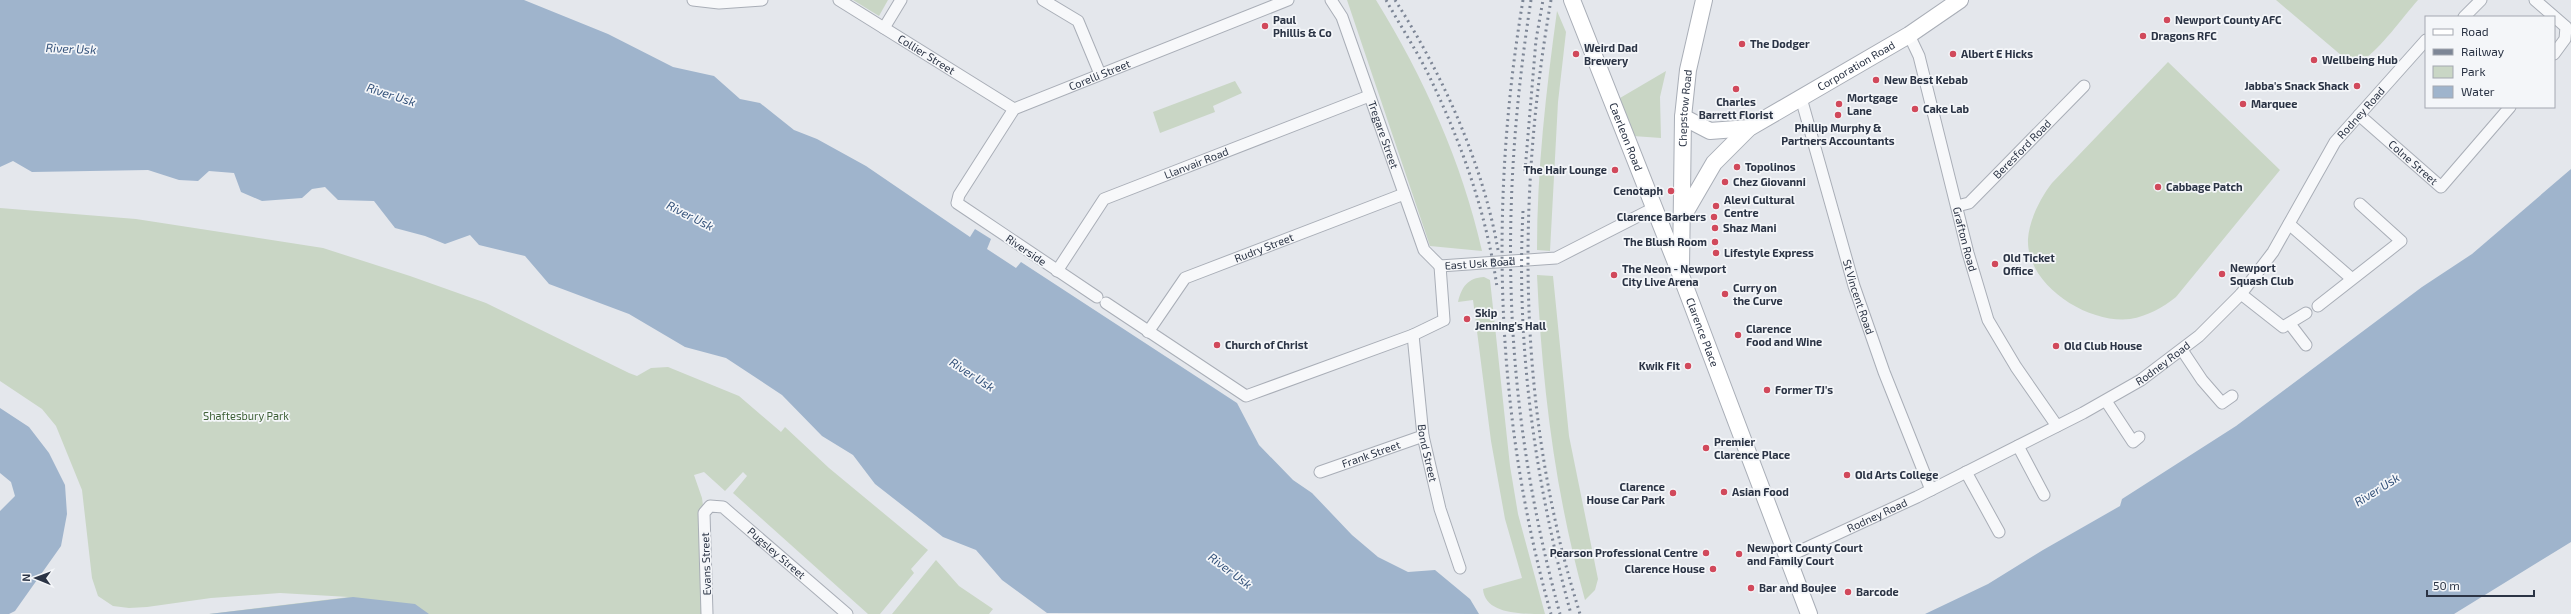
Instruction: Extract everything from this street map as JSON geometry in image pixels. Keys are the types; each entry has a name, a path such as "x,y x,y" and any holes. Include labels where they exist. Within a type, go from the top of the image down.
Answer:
{"main road":[{"name":"Caerleon Road","path":"1572,0 1680,272"},
{"name":"Chepstow Road","path":"1682,218 1683,117 1688,70 1704,0"},
{"name":"Corporation Road","path":"1749,128 1909,35 1960,0"},
{"path":"1683,117 1710,131 1749,128"},
{"name":"Clarence Place","path":"1749,128 1714,163 1682,218 1680,272 1789,556 1809,614"},
{"path":"1654,208 1682,218"}],"street":[{"path":"693,0 719,3 762,0"},
{"name":"Collier Street","path":"839,0 1014,109"},
{"path":"884,28 900,0"},
{"path":"1043,0 1078,21 1100,74"},
{"name":"Corelli Street","path":"1014,109 1288,0"},
{"name":"Tregare Street","path":"1331,0 1342,17 1424,250 1440,266"},
{"path":"2465,16 2481,0"},
{"path":"2535,0 2553,16"},
{"path":"2555,17 2566,27 2565,39 2555,53"},
{"name":"Grafton Road","path":"1909,35 1919,56 1988,320 2016,367 2057,426"},
{"name":"Rodney Road","path":"1789,556 1931,490 2106,401 2141,380 2182,350 2220,317 2241,294 2273,252 2328,152 2425,41"},
{"name":"Beresford Road","path":"1957,206 1969,203 2084,86"},
{"name":"Llanvair Road","path":"1057,271 1104,199 1369,96"},
{"name":"St Vincent Road","path":"1801,98 1854,286 1881,365 1931,490"},
{"name":"Colne Street","path":"2359,116 2441,187 2509,108"},
{"name":"Riverside","path":"1014,109 959,195 957,203 1148,332 1246,396"},
{"name":"Rudry Street","path":"1148,332 1185,278 1404,194"},
{"path":"2318,306 2351,278 2401,241 2360,204"},
{"name":"East Usk Road","path":"1246,396 1413,335 1444,320 1440,266 1556,258 1654,208"},
{"path":"2289,224 2351,278"},
{"path":"2241,294 2283,327 2306,313"},
{"path":"2290,324 2306,345"},
{"name":"Bond Street","path":"1413,335 1423,436 1440,509 1460,568"},
{"path":"2182,350 2222,403 2232,396"},
{"path":"2106,401 2133,442 2140,438"},
{"name":"Frank Street","path":"1320,472 1423,436"},
{"path":"2018,446 2044,495"},
{"path":"1966,472 1999,532"},
{"name":"Pugsley Street","path":"704,513 710,506 722,507 847,614"},
{"name":"Evans Street","path":"704,513 708,614"}],"green space":[{"path":"853,0 888,0 879,16"},
{"path":"1347,0 1376,0 1394,30 1440,121 1464,185 1482,251 1430,246"},
{"path":"2276,0 2418,0 2392,32 2370,55 2359,62 2356,62 2348,61"},
{"path":"1557,11 1566,32 1558,102 1550,251 1537,250 1537,220 1543,130"},
{"name":"Cabbage Patch","path":"2168,62 2280,170 2176,297 2154,311 2137,318 2113,319 2096,315 2079,308 2062,298 2048,286 2037,272 2030,256 2028,239 2031,224 2040,202 2052,183"},
{"path":"1666,71 1660,97 1661,138 1633,136 1620,98"},
{"path":"1235,81 1242,93 1213,106 1215,112 1160,133 1153,112"},
{"name":"Shaftesbury Park","path":"0,208 136,219 323,248 410,276 486,303 637,376 651,368 668,367 739,396 781,432 785,427 829,468 928,550 911,569 914,573 880,614 868,614 733,493 747,476 743,472 725,491 704,472 694,475 702,498 704,513 707,614 209,614 349,597 280,593 211,598 147,607 129,608 113,606 98,596 92,578 82,490 56,426 42,409 0,381"},
{"path":"1537,275 1553,276 1569,436 1598,579 1595,590 1585,600 1566,520 1552,439 1542,357"},
{"path":"1484,277 1490,280 1510,466 1518,514 1545,614 1515,613 1497,608 1485,597 1483,589 1522,578 1505,519 1491,441 1473,300 1458,302 1466,284 1474,279"},
{"path":"936,560 959,586 993,609 989,614 892,614"}],"water":[{"name":"River Usk","path":"0,0 524,0 608,34 673,67 714,76 740,99 760,103 794,130 817,139 866,166 970,237 975,229 991,239 987,249 1016,268 1021,262 1237,403 1259,445 1293,480 1312,493 1352,535 1378,557 1408,572 1435,570 1470,599 1479,614 1047,613 1002,580 976,550 943,537 875,484 853,455 822,436 782,395 726,358 685,347 629,314 549,284 525,256 479,245 470,235 445,244 425,236 395,228 374,201 338,200 325,187 312,189 302,198 262,201 241,192 234,173 209,171 198,181 179,180 148,170 32,172 13,161 0,167"},
{"name":"River Usk","path":"2571,169 2571,542 2454,614 1925,614 1988,584 2043,550 2120,506 2122,499 2236,426 2422,287 2472,254"},
{"path":"0,408 29,427 49,453 65,485 67,514 61,546 15,611 9,614 0,614 0,511 15,496 11,482 0,473"},
{"path":"353,597 415,604 429,614 209,614"}],"railway":[{"path":"1386,0 1427,72 1454,131 1480,208 1493,260 1497,287"},
{"path":"1395,0 1429,58 1458,120 1482,185 1498,250"},
{"path":"1523,0 1512,77 1505,154 1502,231 1503,309 1509,386 1518,463 1532,539 1551,614"},
{"path":"1531,0 1520,79 1514,156 1511,233 1512,308 1517,384 1527,460 1541,537 1560,614"},
{"path":"1525,171 1536,40 1543,0"},
{"path":"1551,0 1541,65 1529,196 1528,262 1530,328 1535,394 1544,459 1561,546 1580,614"},
{"path":"1523,211 1522,313 1531,414 1547,514 1571,614"}],"place":[{"name":"Newport County AFC","path":"2167,20"},
{"name":"Paul Phillis & Co","path":"1265,26"},
{"name":"Dragons RFC","path":"2143,36"},
{"name":"The Dodger","path":"1742,44"},
{"name":"Weird Dad Brewery","path":"1576,54"},
{"name":"Albert E Hicks","path":"1953,54"},
{"name":"Wellbeing Hub","path":"2314,60"},
{"name":"New Best Kebab","path":"1876,80"},
{"name":"Jabba's Snack Shack","path":"2357,86"},
{"name":"Charles Barrett Florist","path":"1736,89"},
{"name":"Mortgage Lane","path":"1839,104"},
{"name":"Marquee","path":"2243,104"},
{"name":"Cake Lab","path":"1915,109"},
{"name":"Phillip Murphy & Partners Accountants","path":"1838,115"},
{"name":"Topolinos","path":"1737,167"},
{"name":"The Hair Lounge","path":"1615,170"},
{"name":"Chez Giovanni","path":"1725,182"},
{"name":"Cabbage Patch","path":"2158,187"},
{"name":"Cenotaph","path":"1671,191"},
{"name":"Alevi Cultural Centre","path":"1716,206"},
{"name":"Clarence Barbers","path":"1714,217"},
{"name":"Shaz Mani","path":"1715,228"},
{"name":"The Blush Room","path":"1715,242"},
{"name":"Lifestyle Express","path":"1716,253"},
{"name":"Old Ticket Office","path":"1995,264"},
{"name":"Newport Squash Club","path":"2222,274"},
{"name":"The Neon - Newport City Live Arena","path":"1614,275"},
{"name":"Curry on the Curve","path":"1725,294"},
{"name":"Skip Jenning's Hall","path":"1467,319"},
{"name":"Clarence Food and Wine","path":"1738,335"},
{"name":"Church of Christ","path":"1217,345"},
{"name":"Old Club House","path":"2056,346"},
{"name":"Kwik Fit","path":"1688,366"},
{"name":"Former TJ's","path":"1767,390"},
{"name":"Premier Clarence Place","path":"1706,448"},
{"name":"Old Arts College","path":"1847,475"},
{"name":"Asian Food","path":"1724,492"},
{"name":"Clarence House Car Park","path":"1673,493"},
{"name":"Pearson Professional Centre","path":"1706,553"},
{"name":"Newport County Court and Family Court","path":"1739,554"},
{"name":"Clarence House","path":"1713,569"},
{"name":"Bar and Boujee","path":"1751,588"},
{"name":"Barcode","path":"1848,592"}]}
